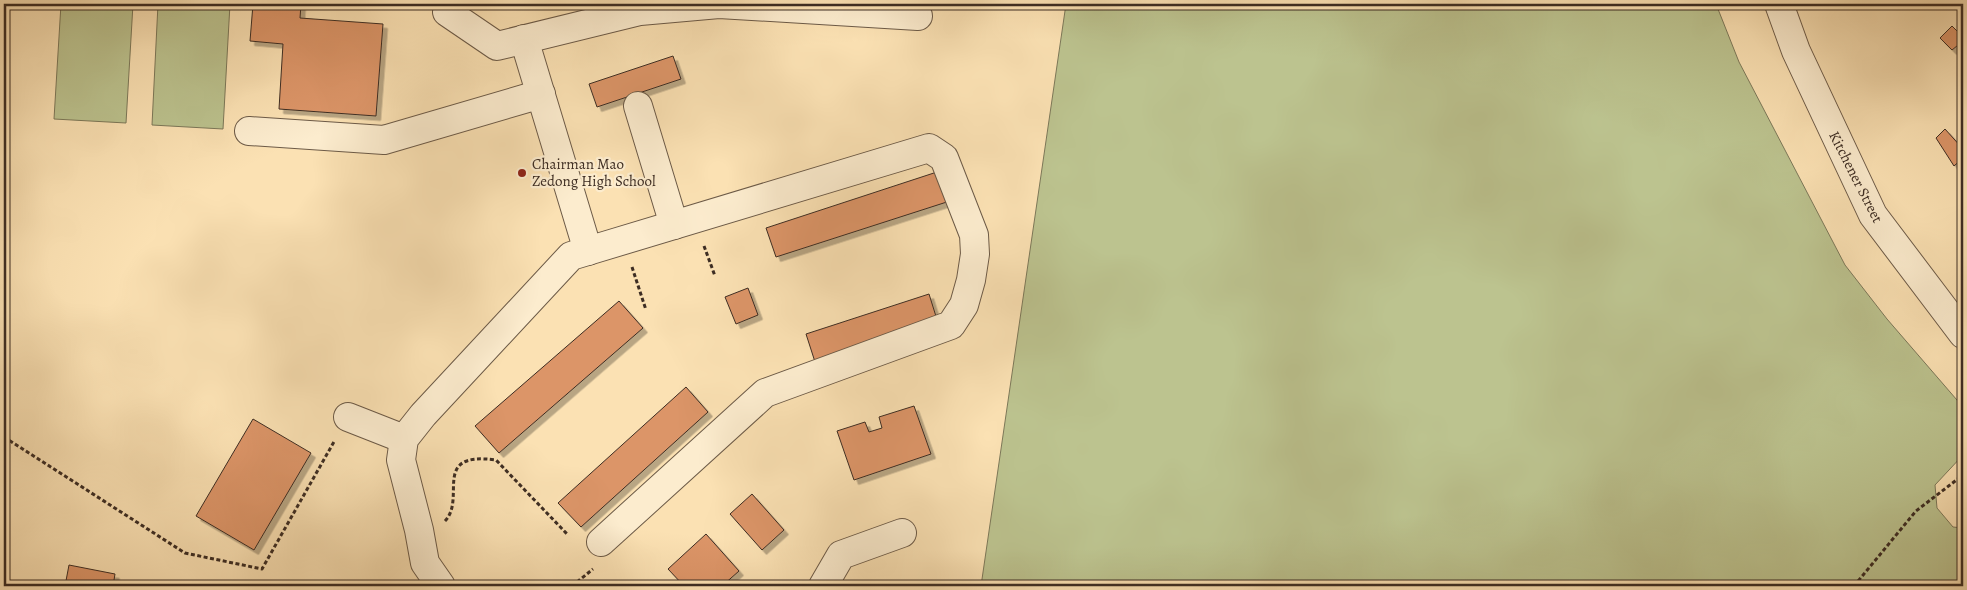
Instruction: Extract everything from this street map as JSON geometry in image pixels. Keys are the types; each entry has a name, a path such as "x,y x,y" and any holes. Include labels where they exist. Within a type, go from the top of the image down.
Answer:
{"street":[{"path":"447,12 497,46 524,39 601,12 640,11 719,4 918,16"},
{"name":"Kitchener Street","path":"1779,4 1796,51 1873,215 1963,334"},
{"path":"524,39 588,251"},
{"path":"250,131 384,140 543,103"},
{"path":"638,106 674,225"},
{"path":"441,586 427,575 419,530 401,460 404,439 423,415 571,256 929,148 944,158 974,235 975,254 964,305 951,325 765,392 598,554"},
{"path":"348,417 404,439"},
{"path":"823,586 841,555 902,533"}],"path":[{"path":"624,240 646,310"},
{"path":"4,437 185,553 262,569 348,417"},
{"path":"419,530 443,524 448,518 452,507 453,478 464,463 473,459 488,459 496,460 568,535"},
{"path":"1854,586 1916,512 1963,475"},
{"path":"572,586 598,554"}],"green space":[{"path":"61,4 133,4 126,123 54,119"},
{"path":"158,4 230,4 223,129 152,125"},
{"path":"1066,4 1716,4 1739,62 1845,265 1887,319 1963,407 1963,455 1935,485 1937,508 1953,527 1963,528 1963,586 981,586"}],"building":[{"path":"253,4 301,4 300,18 383,24 376,116 279,109 283,44 250,41"},
{"path":"1952,26 1963,37 1963,41 1952,50 1940,38"},
{"path":"673,56 681,79 597,107 589,84"},
{"path":"1945,129 1963,149 1963,158 1954,166 1936,138"},
{"path":"943,170 953,200 776,257 766,228"},
{"path":"748,288 758,315 736,324 725,297"},
{"path":"929,294 939,326 816,365 806,334"},
{"path":"619,301 643,328 499,453 475,426"},
{"path":"686,387 708,412 581,527 558,503"},
{"path":"914,406 931,454 854,480 837,431 865,422 869,432 882,428 879,417"},
{"path":"253,419 311,453 254,550 196,516"},
{"path":"752,494 784,530 762,550 730,514"},
{"path":"706,534 739,571 722,586 684,586 668,569"},
{"path":"69,565 115,574 113,586 65,586"}],"place":[{"name":"Chairman Mao Zedong High School","path":"522,173"}]}
